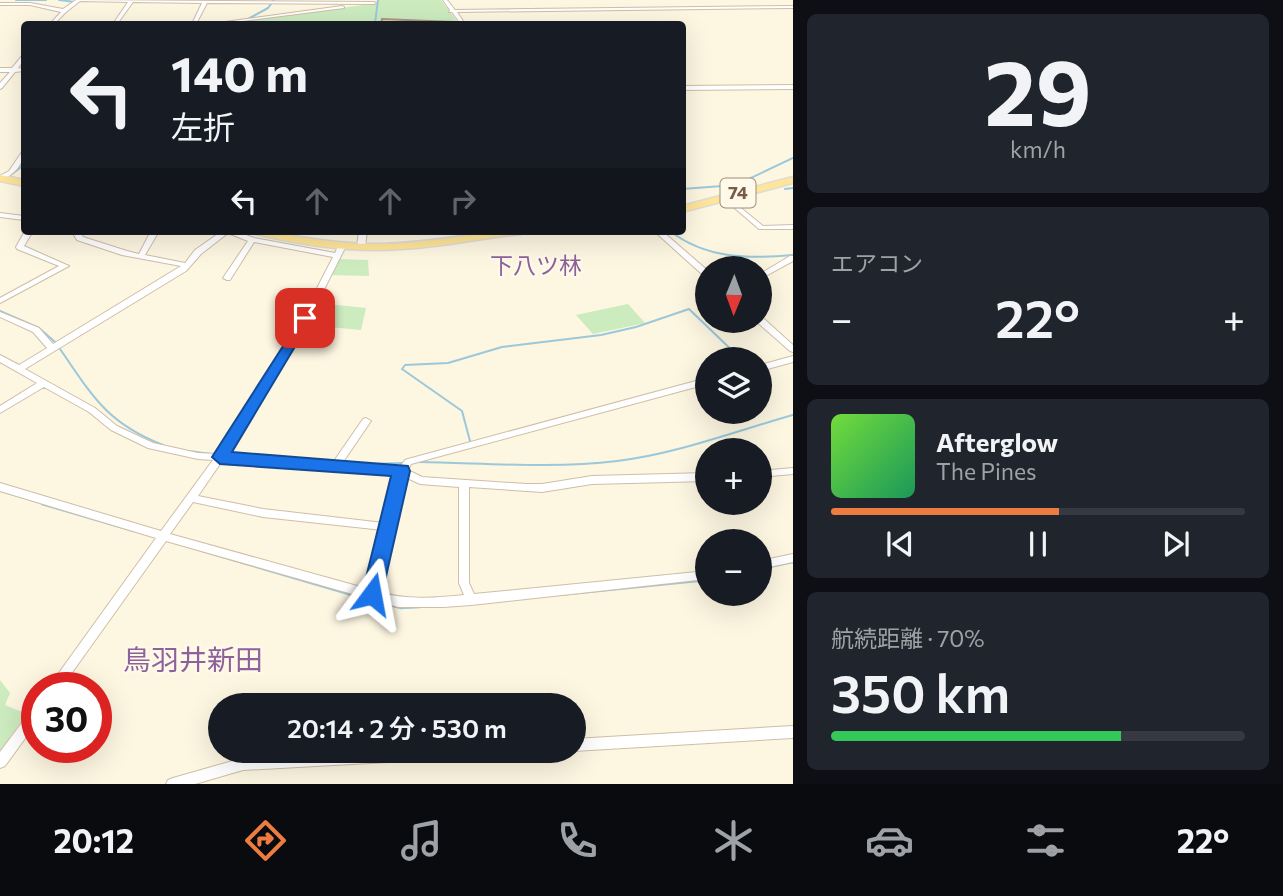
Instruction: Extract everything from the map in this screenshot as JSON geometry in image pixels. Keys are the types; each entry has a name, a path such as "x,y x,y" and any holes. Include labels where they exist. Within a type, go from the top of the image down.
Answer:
{"main road":[{"path":"1,178 21,182"},
{"name":"74","path":"686,208 793,180"},
{"path":"253,235 340,251 449,236"}],"street":[{"path":"55,21 78,0 374,1"},
{"path":"445,0 460,21"},
{"path":"117,21 131,1"},
{"path":"196,21 206,1"},
{"path":"233,21 374,1"},
{"path":"0,4 9,2 64,11"},
{"path":"0,14 9,2"},
{"path":"451,11 793,7"},
{"path":"0,86 21,61"},
{"path":"0,70 21,70"},
{"path":"686,88 793,87"},
{"path":"1,178 11,172 21,157"},
{"path":"724,197 761,228 793,227"},
{"path":"0,215 21,218"},
{"path":"0,301 65,266 20,247 27,235"},
{"path":"78,235 83,240 186,265"},
{"path":"141,256 153,235"},
{"path":"20,369 186,265 223,235"},
{"path":"227,278 253,235"},
{"path":"361,247 362,235"},
{"path":"663,235 695,263"},
{"path":"66,672 220,457 293,343 340,251"},
{"path":"772,270 793,258"},
{"path":"0,314 36,330 52,348"},
{"path":"772,331 793,349"},
{"path":"0,358 92,410 114,428 151,446 198,456 401,471 420,480 542,488 576,481 695,477"},
{"path":"772,365 793,359"},
{"path":"372,594 401,471 408,462 695,383"},
{"path":"0,410 42,384"},
{"path":"336,465 366,421"},
{"path":"772,473 793,471"},
{"path":"464,484 464,583 471,600"},
{"path":"0,487 163,537 398,602 471,600 695,576"},
{"path":"191,498 275,515 388,527"},
{"path":"772,562 793,558"},
{"path":"586,744 793,732"},
{"path":"0,762 21,734"},
{"path":"173,784 243,764 261,763"}],"green space":[{"path":"379,0 441,0 457,21 243,21 378,3"},
{"path":"339,259 368,260 369,276 331,275"},
{"path":"317,303 366,308 361,330 329,327 330,320 310,318"},
{"path":"628,304 645,323 593,334 576,315"},
{"path":"0,680 10,693 5,705 21,712 21,722 0,751"}],"building":[{"path":"382,19 429,21 382,21"}],"waterway":[{"path":"16,0 46,0"},
{"path":"59,0 75,2"},
{"path":"248,19 268,8 274,0"},
{"path":"375,21 378,0"},
{"path":"686,189 736,185 793,158"},
{"path":"9,176 21,167"},
{"path":"11,177 21,179"},
{"path":"785,189 793,188"},
{"path":"676,235 698,247 728,255 793,255"},
{"path":"470,441 462,411 402,369 405,365 448,363 502,347 601,335 636,327 689,309 729,347"},
{"path":"0,311 39,328 55,342"},
{"path":"58,346 91,393 113,416 127,427 163,445"},
{"path":"419,462 543,465 617,461 684,448 793,415"},
{"path":"189,451 211,454"},
{"path":"367,464 403,463"},
{"path":"0,491 48,505"},
{"path":"42,504 134,531"},
{"path":"203,551 362,598 401,608 420,607"},
{"path":"772,566 793,562"},
{"path":"558,595 695,581"}],"district":[{"name":"下八ツ林","path":"536,266"},
{"name":"鳥羽井新田","path":"193,660"}],"route":[{"path":"305,318 293,343 220,457 401,471 372,594"}]}
